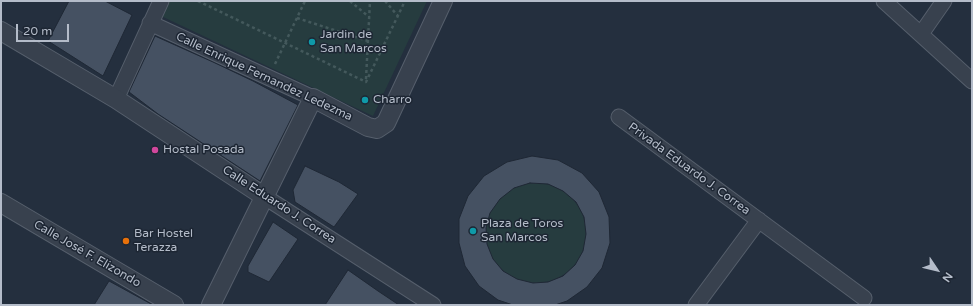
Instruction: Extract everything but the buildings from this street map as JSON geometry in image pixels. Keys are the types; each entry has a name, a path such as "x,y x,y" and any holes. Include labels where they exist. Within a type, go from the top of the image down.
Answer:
{"street":[{"path":"116,99 161,1"},
{"name":"Calle Enrique Fernandez Ledezma","path":"150,23 314,98 368,127 377,129 386,123 443,1"},
{"path":"884,1 972,81"},
{"path":"921,34 944,1"},
{"name":"Calle Eduardo J. Correa","path":"1,31 116,99 433,305"},
{"path":"211,305 314,98"},
{"name":"Privada Eduardo J. Correa","path":"619,117 864,298"},
{"name":"Calle José F. Elizondo","path":"1,203 174,305"},
{"name":"Privada Eduardo J. Correa","path":"696,305 759,220"}],"path":[{"path":"198,1 366,82"},
{"path":"268,77 305,1"},
{"path":"350,1 369,17"},
{"path":"366,82 370,1"},
{"path":"385,1 398,16"},
{"path":"366,82 405,1"},
{"path":"297,18 368,41"}],"green space":[{"name":"Jardin de San Marcos","path":"168,1 427,1 373,116 161,16"},
{"path":"536,183 555,187 571,198 582,214 586,233 582,252 571,268 555,279 536,283 517,279 501,268 490,252 486,233 490,214 501,198 517,187"}],"place":[{"name":"Jardin de San Marcos","path":"312,42"},
{"name":"Charro","path":"365,100"},
{"name":"Hostal Posada","path":"155,150"},
{"name":"Plaza de Toros San Marcos","path":"473,231"},
{"name":"Bar Hostel Terazza","path":"126,241"}]}
